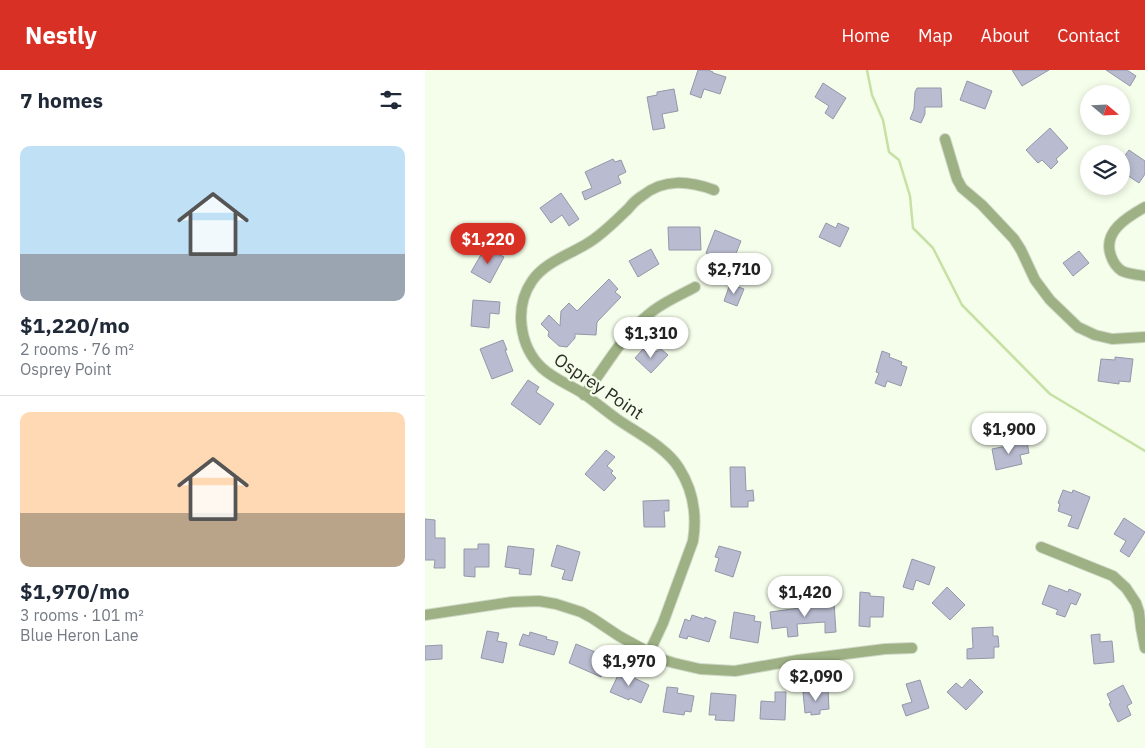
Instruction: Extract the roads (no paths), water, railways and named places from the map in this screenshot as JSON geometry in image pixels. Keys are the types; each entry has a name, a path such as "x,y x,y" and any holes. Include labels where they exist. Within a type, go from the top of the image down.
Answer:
{"street":[{"path":"945,139 957,179 962,188 982,204 1014,239 1035,280 1050,300 1079,327 1095,335 1112,339 1145,337"},
{"name":"Osprey Point","path":"649,653 663,623 693,541 695,520 693,502 688,487 679,468 668,456 647,439 541,367 525,344 521,315 524,296 532,280 544,268 600,235 642,195 669,184 687,182 713,190"},
{"path":"1145,207 1115,228 1110,239 1109,251 1112,260 1124,272 1145,276"},
{"path":"584,395 618,346 641,320 663,304 695,287"},
{"path":"1041,548 1113,576 1126,588 1136,603 1139,612 1145,648"},
{"path":"425,615 519,602 556,604 581,612 649,653 674,663 700,669 735,671 807,659 885,649 912,648"}],"waterway":[{"path":"867,70 872,95 883,120 889,152 899,160 910,196 913,228 933,248 962,305 1050,394 1145,451"}]}
